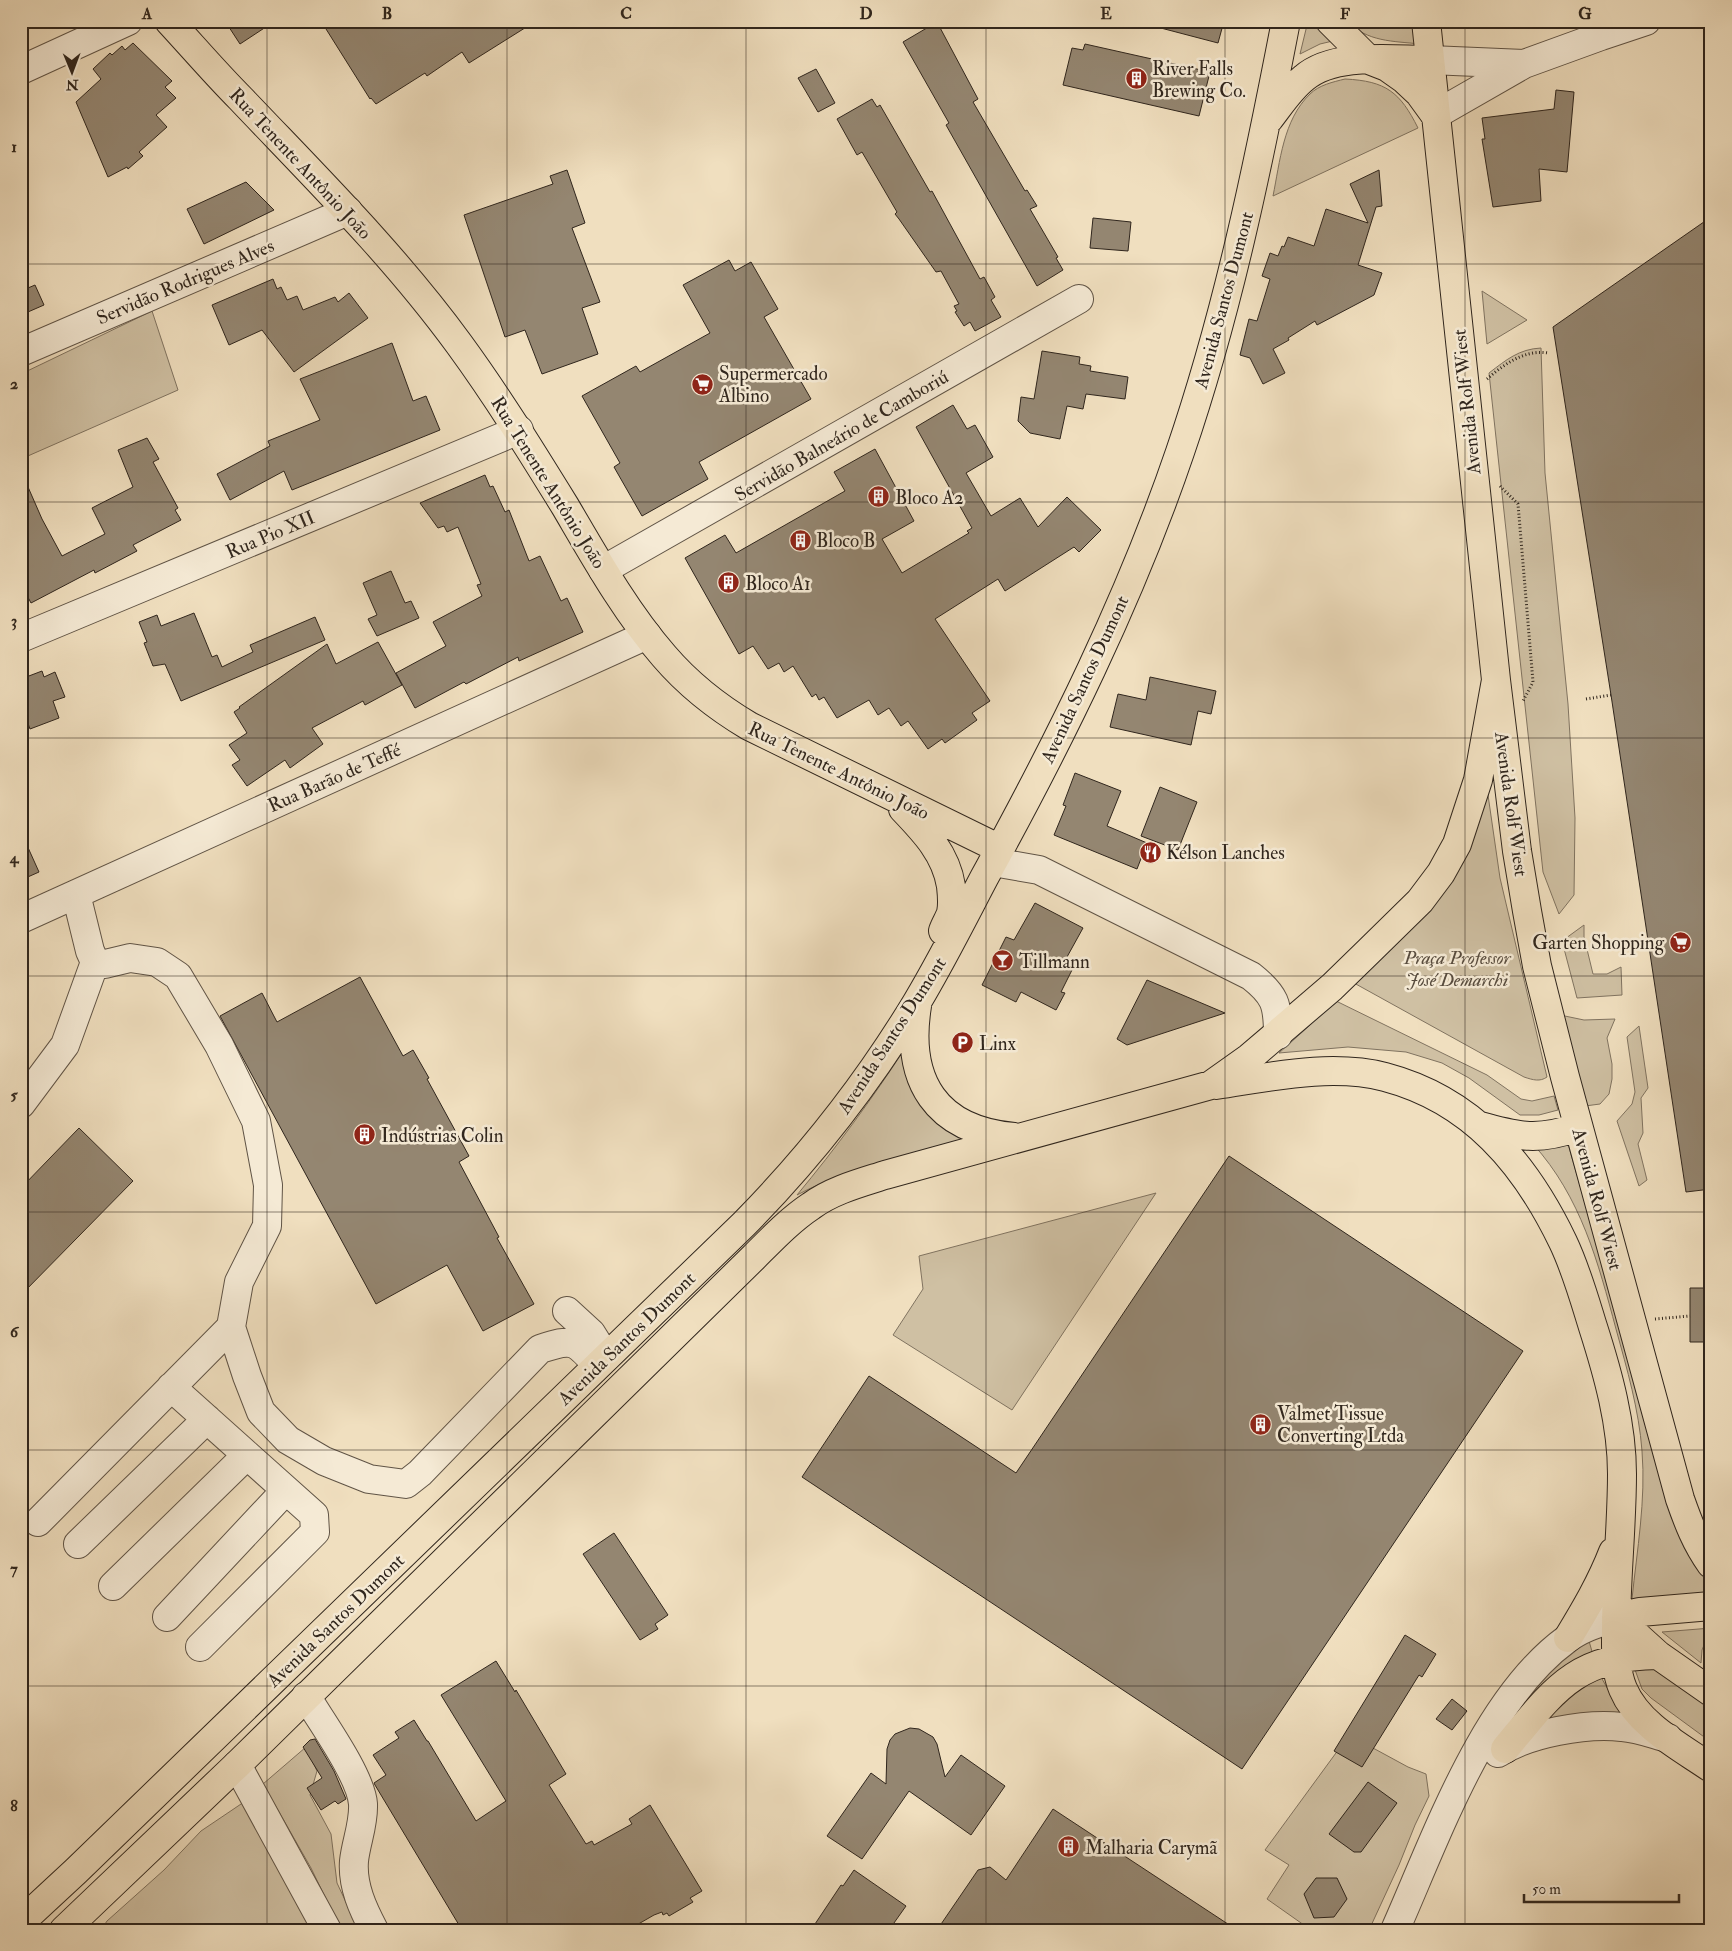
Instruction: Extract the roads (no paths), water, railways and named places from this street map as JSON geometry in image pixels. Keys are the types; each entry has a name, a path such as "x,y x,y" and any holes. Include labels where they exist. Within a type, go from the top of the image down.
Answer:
{"main road":[{"name":"Rua Tenente Antônio João","path":"169,21 238,97 348,211 404,274 458,343 518,430 647,636 665,657 725,712 749,726 890,796 997,856"},
{"name":"Avenida Santos Dumont","path":"21,1922 76,1871 780,1187 812,1151 866,1081 917,1001 997,856 1104,642 1154,525 1206,370 1240,242 1286,21"},
{"path":"1330,21 1369,60 1404,78 1419,93 1435,116"},
{"name":"Avenida Rolf Wiest","path":"1426,21 1496,680 1517,851 1537,966 1578,1127 1680,1499 1690,1528 1711,1564"},
{"path":"1266,122 1297,84 1313,71 1337,62 1430,60"},
{"path":"1211,1085 1250,1058 1332,987 1420,901 1441,872 1457,844 1478,780 1496,680"},
{"path":"866,1081 883,1038 941,934 951,912 953,899 947,866 941,855 926,833 890,796"},
{"path":"917,1001 914,1024 915,1060 931,1096 944,1110 960,1122 977,1130 996,1135 1023,1137"},
{"path":"1211,1085 1310,1073 1355,1072 1415,1086 1446,1102 1480,1126 1527,1179 1563,1242 1575,1272 1603,1359 1619,1434 1622,1472 1616,1618 1617,1674 1629,1701 1639,1715 1711,1768"},
{"name":"Avenida Santos Dumont","path":"64,1930 237,1765 788,1224 812,1205 835,1192 885,1176 1211,1085"},
{"path":"1480,1126 1511,1135 1531,1137 1564,1132 1578,1127"},
{"path":"1568,1638 1605,1574 1620,1532"},
{"path":"1616,1618 1640,1612 1711,1606"},
{"path":"1616,1618 1658,1654 1711,1692"},
{"path":"1505,1749 1562,1684 1593,1665 1616,1658 1658,1654"}],"street":[{"path":"21,70 128,21"},
{"path":"1435,116 1524,64 1646,21"},
{"path":"1430,60 1524,64"},
{"name":"Servidão Rodrigues Alves","path":"21,352 348,211"},
{"name":"Servidão Balneário de Camboriú","path":"604,570 1079,299"},
{"name":"Rua Pio XII","path":"21,638 518,430"},
{"name":"Rua Barão de Teffé","path":"21,919 647,636"},
{"name":"Rua Tenente Antônio João","path":"997,856 1040,870 1251,976 1273,996 1278,1016 1278,1034"},
{"path":"21,1104 65,1045 94,962 76,894"},
{"path":"94,962 104,964 130,958 157,962 178,976 219,1046 256,1121 268,1185 267,1226 239,1282 231,1327 261,1412 288,1440 324,1461 370,1479 406,1484 420,1473 540,1349 561,1342 579,1345 601,1361"},
{"path":"567,1311 591,1333 601,1361"},
{"path":"38,1522 231,1327"},
{"path":"171,1387 314,1515 315,1532 200,1647"},
{"path":"78,1544 207,1419"},
{"path":"113,1586 247,1455"},
{"path":"167,1617 286,1490"},
{"path":"1395,1930 1463,1776 1491,1727 1521,1684 1568,1638 1598,1623 1616,1618"},
{"path":"306,1696 357,1781 363,1804 361,1832 354,1861 355,1885 363,1910 374,1930"},
{"path":"1463,1776 1505,1749 1536,1737 1580,1728 1623,1727 1668,1738"},
{"path":"237,1765 327,1930"}],"place":[{"name":"River Falls Brewing Co.","path":"1136,79"},
{"name":"Supermercado Albino","path":"703,384"},
{"name":"Bloco A2","path":"879,497"},
{"name":"Bloco B","path":"800,540"},
{"name":"Bloco A1","path":"729,583"},
{"name":"Kélson Lanches","path":"1150,852"},
{"name":"Garten Shopping","path":"1680,942"},
{"name":"Tillmann","path":"1003,961"},
{"name":"Linx","path":"963,1043"},
{"name":"Indústrias Colin","path":"365,1135"},
{"name":"Valmet Tissue Converting Ltda","path":"1261,1424"},
{"name":"Malharia Carymã","path":"1069,1847"}],"park label":[{"name":"Praça Professor José Demarchi","path":"1457,968"}]}
